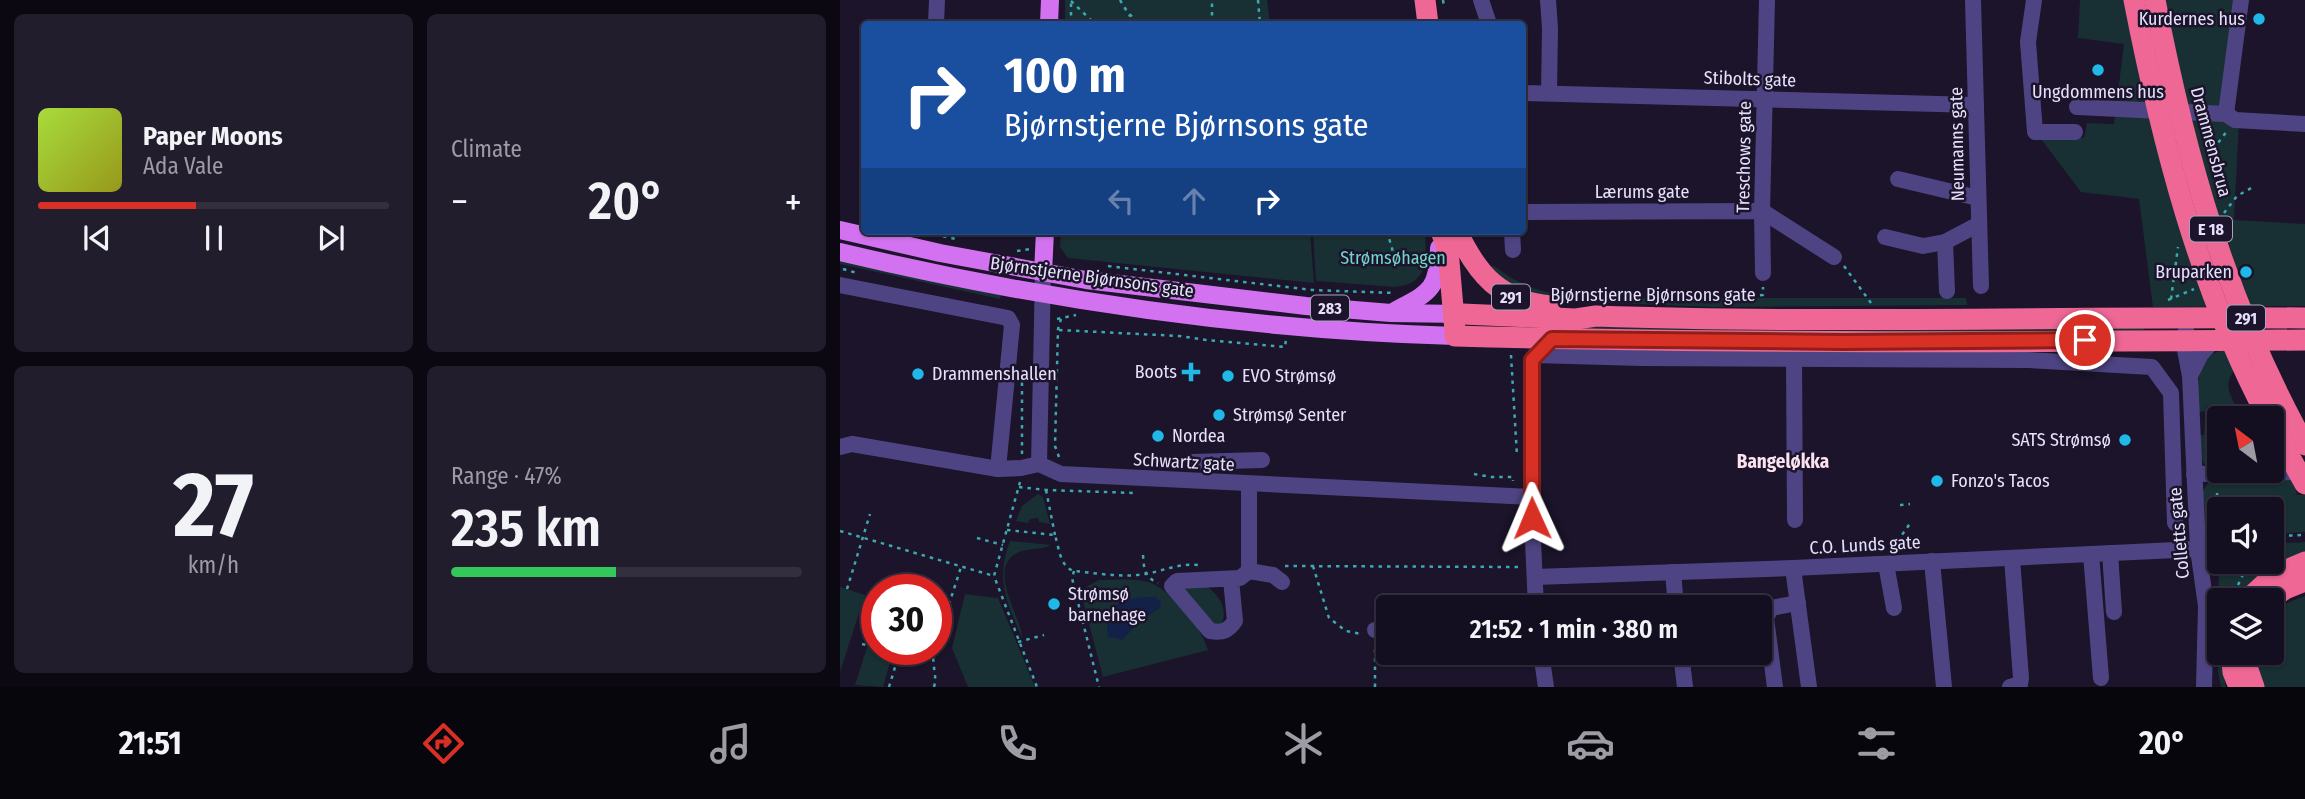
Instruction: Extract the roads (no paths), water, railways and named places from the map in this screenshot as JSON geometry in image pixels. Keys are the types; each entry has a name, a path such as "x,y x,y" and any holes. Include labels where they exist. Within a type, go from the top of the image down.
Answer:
{"highway":[{"path":"1417,0 1419,21"},
{"path":"1425,0 1428,21"},
{"name":"E 18","path":"2134,0 2154,99 2193,236 2231,340 2262,406"},
{"name":"Drammensbrua","path":"2155,0 2181,124 2222,260 2261,356 2305,445"},
{"path":"1448,235 1458,314 1455,336"},
{"name":"291","path":"1451,235 1483,275 1500,290 1524,302 1577,310 1596,316"},
{"name":"Bjørnstjerne Bjørnsons gate","path":"1458,314 1748,319 2305,318"},
{"name":"Bjørnstjerne Bjørnsons gate","path":"1455,336 1830,342 2305,340"},
{"path":"2284,446 2305,484"},
{"path":"2252,588 2305,562"},
{"path":"2284,590 2305,581"},
{"path":"2232,665 2239,687"},
{"path":"2247,665 2254,687"}],"main road":[{"path":"1049,21 1050,0"},
{"name":"Bjørnstjerne Bjørnsons gate","path":"840,230 861,235"},
{"name":"Bjørnstjerne Bjørnsons gate","path":"862,235 1043,273 1306,306 1391,313 1458,314"},
{"path":"1043,273 1045,235"},
{"path":"1391,313 1432,287 1440,267 1439,250 1446,235"},
{"name":"Bjørnstjerne Bjørnsons gate","path":"840,252 1042,295 1291,326 1365,333 1455,336"}],"street":[{"path":"936,21 937,0"},
{"path":"1482,0 1488,21"},
{"path":"1548,0 1549,93"},
{"name":"Treschows gate","path":"1763,273 1767,0"},
{"name":"Neumanns gate","path":"1973,0 1981,286"},
{"path":"2034,0 2028,42 2035,132 2075,132"},
{"path":"2226,114 2241,0"},
{"name":"Stibolts gate","path":"1526,93 1976,104"},
{"path":"2077,107 2226,114 2235,120 2305,124"},
{"path":"1898,178 1978,198"},
{"path":"1762,211 1834,257"},
{"name":"Lærums gate","path":"1526,212 1762,211"},
{"path":"1885,237 1923,246 1945,242 1979,225"},
{"path":"1512,235 1513,250"},
{"path":"1945,242 1948,291"},
{"path":"843,446 998,469 1039,464 1043,273"},
{"path":"840,285 1008,318 1012,325 998,469"},
{"name":"Colletts gate","path":"2187,317 2185,340 2190,376 2198,549 2206,606 2204,687"},
{"path":"1534,595 1530,572 1532,367 1535,355 1552,339"},
{"path":"2190,376 2201,354 2213,341"},
{"path":"1535,355 2028,360 2152,367 2171,393 2175,523"},
{"path":"1794,359 1795,520"},
{"path":"1192,462 1227,468 1262,460"},
{"name":"Schwartz gate","path":"1039,464 1061,474 1531,497"},
{"path":"2194,474 2305,472"},
{"path":"1248,484 1249,571"},
{"name":"C.O. Lunds gate","path":"1530,572 1673,572 1793,568 1892,558 1932,561 2198,549"},
{"path":"2110,553 2114,612"},
{"path":"2091,554 2101,678"},
{"path":"1892,558 1894,608"},
{"path":"2010,687 2020,684 2021,678 2012,558"},
{"path":"1932,561 1944,687"},
{"path":"1793,568 1810,687"},
{"path":"1231,579 1235,621 1229,630 1219,633 1210,631 1172,586 1177,581 1240,578 1249,571 1278,574"},
{"path":"1673,572 1675,595"},
{"path":"1775,687 1767,613 1771,608 1798,603"},
{"path":"1543,665 1546,687"},
{"path":"1682,665 1685,687"}],"water":[{"path":"1155,597 1161,602 1160,608 1143,619 1122,640 1108,636 1106,615 1110,609 1134,598"}],"place":[{"name":"Kurdernes hus","path":"2259,19"},
{"name":"Ungdommens hus","path":"2098,70"},
{"name":"Bruparken","path":"2246,272"},
{"name":"Boots","path":"1191,372"},
{"name":"Drammenshallen","path":"918,374"},
{"name":"EVO Strømsø","path":"1228,376"},
{"name":"Strømsø Senter","path":"1219,415"},
{"name":"Nordea","path":"1158,436"},
{"name":"SATS Strømsø","path":"2125,440"},
{"name":"Fonzo's Tacos","path":"1937,481"},
{"name":"Strømsø barnehage","path":"1054,604"}],"district":[{"name":"Bangeløkka","path":"1783,461"}],"park label":[{"name":"Strømsøhagen","path":"1393,258"}]}
